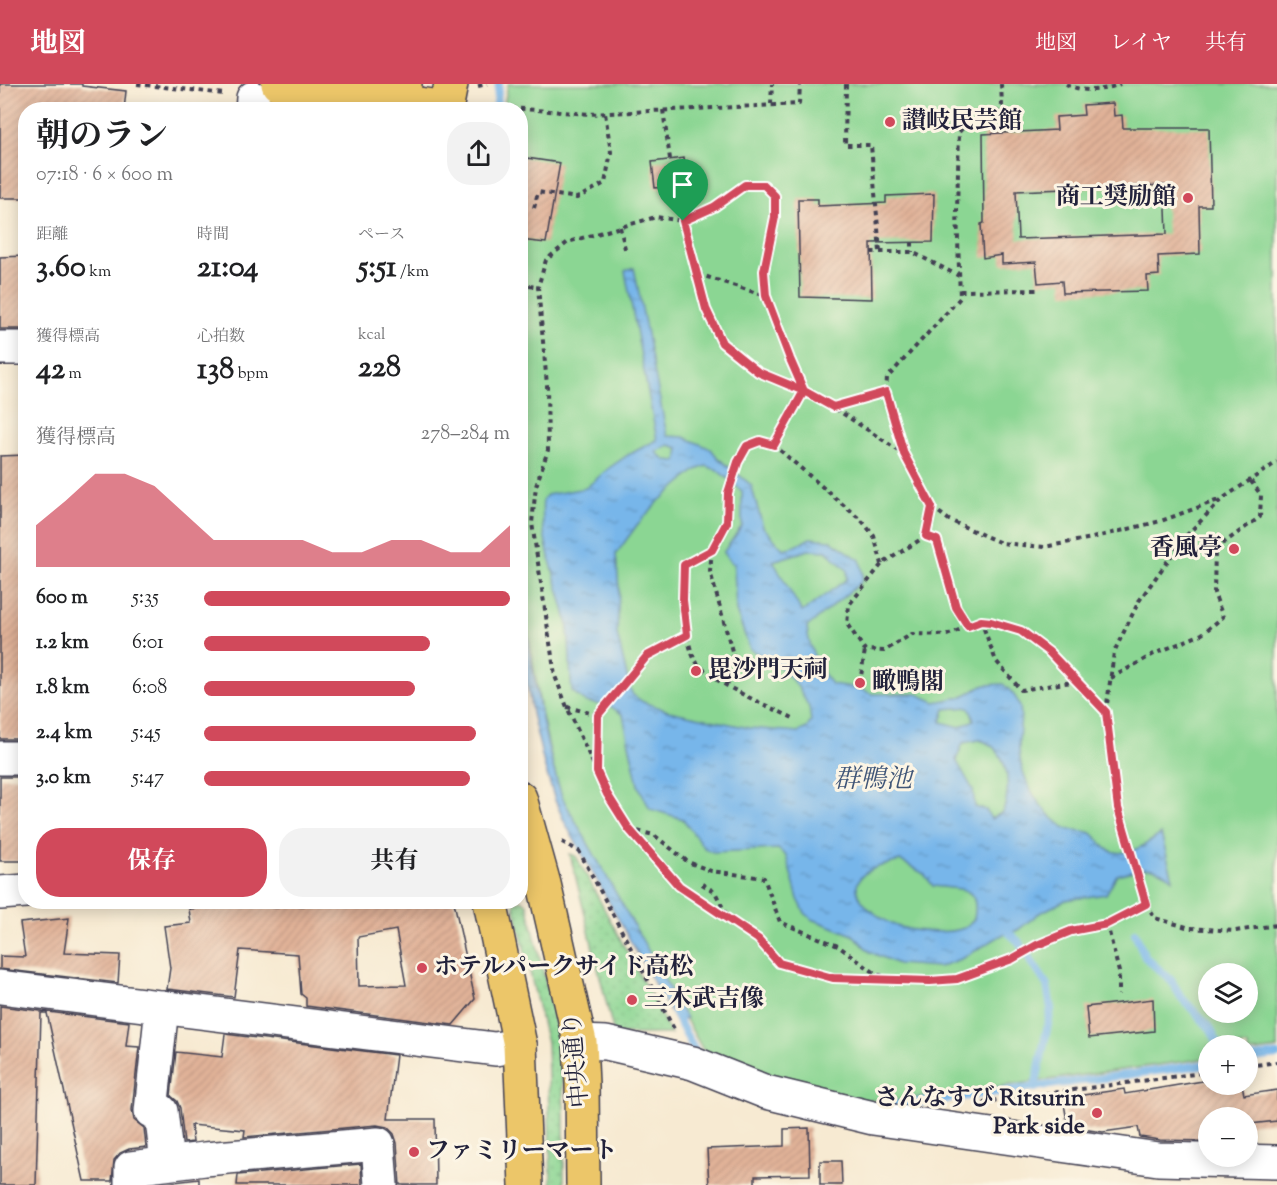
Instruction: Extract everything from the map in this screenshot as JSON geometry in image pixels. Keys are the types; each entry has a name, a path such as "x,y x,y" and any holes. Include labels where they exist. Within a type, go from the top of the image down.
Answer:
{"main road":[{"path":"271,92 448,100"},
{"name":"中央通り","path":"528,817 538,841 547,895 580,1042 583,1185"},
{"path":"491,909 520,1045 526,1185"}],"street":[{"path":"0,348 18,348"},
{"path":"0,758 18,758"},
{"path":"0,893 18,892"},
{"path":"0,987 495,1049 520,1045"},
{"path":"162,1007 151,1111 161,1111 167,1163"},
{"path":"580,1042 606,1043 693,1063 766,1092 873,1118 1158,1160 1277,1162"},
{"path":"131,1185 131,1168 167,1163 206,1172 378,1144 381,1185"}],"path":[{"path":"771,104 772,84"},
{"path":"528,110 589,114 799,104 800,84"},
{"path":"846,84 845,146 871,145 880,252"},
{"path":"1001,84 1002,105 993,119 969,121 959,132 957,210 960,298 887,378 886,392 904,454 932,507 949,519 1001,543 1044,546 1092,538 1161,521 1222,499"},
{"path":"1066,84 1088,90 1106,89 1120,84"},
{"path":"663,110 670,159"},
{"path":"534,208 538,192 577,198 605,183 611,152 605,113"},
{"path":"804,391 766,296 764,271 775,217 775,196 764,185 745,185 714,207 683,221 656,217 568,242 546,260 537,287 547,385 548,450 536,486 532,523 555,676 607,794 629,829 679,886 758,939 779,963 833,978 930,981 957,979 1012,959 1037,945 1071,931 1107,924 1146,904"},
{"path":"674,186 706,309 722,343 758,372 804,391 833,407 904,454"},
{"path":"620,227 626,253"},
{"path":"912,242 912,252"},
{"path":"871,252 912,252 959,276"},
{"path":"697,274 766,296"},
{"path":"528,286 537,287"},
{"path":"960,291 1038,290"},
{"path":"774,445 804,391"},
{"path":"833,407 886,392"},
{"path":"727,685 735,662 710,571 712,550 727,522 728,493 738,462 747,446 760,441 774,445 863,522 874,536 882,564"},
{"path":"1277,462 1222,499 1184,538 1139,601 1114,652 1106,712 1118,808 1146,904 1155,918 1190,928 1235,931 1277,925"},
{"path":"1110,679 1154,654 1202,634 1222,617 1214,593 1215,549 1260,517 1261,495 1250,480"},
{"path":"860,683 865,650 847,624 849,605 882,564 926,536 932,507"},
{"path":"926,536 937,540 956,607 968,626"},
{"path":"712,550 684,565 683,600 687,635 696,663 727,685 794,718"},
{"path":"865,650 884,651 912,634 947,635 981,621 991,622 1021,631 1049,652 1106,712"},
{"path":"981,621 996,661 1021,690 1078,681"},
{"path":"597,772 598,715 647,656 687,635"},
{"path":"567,706 598,715"},
{"path":"629,829 654,835 688,862 711,871 764,878 780,922 838,946 875,973 890,979"},
{"path":"538,841 579,851 693,1063"},
{"path":"702,884 715,892 729,918"},
{"path":"1107,924 1119,972 1119,994"},
{"path":"1258,1065 1277,1062"},
{"path":"975,1104 1198,1073"}],"green space":[{"path":"508,84 1277,84 1277,1049 1258,1052 1258,1035 1198,1035 1198,1059 900,1100 845,1101 776,1083 703,1050 562,797 553,766 528,632 528,102 505,102"},
{"path":"570,854 576,856 671,1034 614,1034"},
{"path":"528,908 560,1042 564,1110 564,1185 551,1185 547,1043 515,909"}],"water":[{"name":"群鴨池","path":"634,268 667,436 684,437 711,449 718,458 751,485 763,527 783,549 796,546 810,538 830,540 860,560 863,574 861,582 807,627 815,657 831,684 858,688 872,694 917,694 935,702 961,697 985,685 1003,684 1016,699 1021,712 1019,746 1026,781 1046,812 1067,829 1091,833 1107,849 1114,852 1121,853 1136,849 1161,834 1173,879 1158,870 1146,868 1117,875 1106,894 1066,900 1038,914 1018,930 1000,936 963,958 939,967 898,964 870,952 853,935 812,919 805,913 798,899 786,856 778,849 713,852 704,848 683,819 650,809 638,785 623,715 610,706 586,702 572,691 568,626 546,544 542,514 543,499 547,495 586,488 628,455 657,440 625,271","holes":["669,445 679,448 677,461 665,460 656,452","706,466 717,470 742,491 742,526 723,553 734,565 736,611 750,649 783,669 798,687 809,707 811,721 807,728 798,732 749,728 668,711 643,702 633,695 617,634 619,588 616,554 637,525 659,501 696,470","809,550 826,551 847,570 847,579 802,612 773,561","969,707 974,720 960,727 941,722 945,709","979,740 989,744 997,751 1006,770 1007,792 1003,812 991,819 986,810 975,807 973,790 956,760 963,743","901,861 924,874 933,886 966,891 974,900 974,919 964,928 934,932 918,931 887,922 869,909 858,893 857,884 862,876 875,868"]},
{"path":"528,635 542,718 562,797 686,1018 676,1023 565,823 545,768 528,689"}],"building":[{"path":"0,84 82,84 82,86 126,91 125,102 18,102 18,198 0,198"},
{"name":"商工奨励館","path":"1113,103 1114,116 1122,115 1123,128 1209,128 1211,206 1199,206 1200,254 1158,256 1159,275 1147,276 1148,291 1063,293 1062,281 1038,283 1036,262 1002,264 1002,255 983,258 981,224 984,223 983,134 1057,130 1056,117 1084,115 1083,105","holes":["1165,185 1167,234 1018,239 1016,191"]},
{"path":"528,158 560,163 546,243 528,241"},
{"path":"684,158 687,184 655,188 652,162"},
{"path":"934,194 933,242 871,243 872,299 800,297 798,199 818,199 818,206 886,203 886,196"},
{"path":"18,256 18,329 0,329 0,257"},
{"path":"18,455 18,739 0,739 0,456"},
{"path":"0,777 18,777 18,861 0,861"},
{"path":"189,909 456,909 475,999 453,1025 306,1006 306,998 301,994 298,954 240,950 234,997 167,989 170,968 164,926 191,923","holes":["396,930 406,985 359,986 358,937"]},
{"path":"69,918 64,953 120,955 118,983 0,969 0,956 25,957 20,923"},
{"path":"1153,999 1154,1031 1089,1038 1086,1007"},
{"path":"0,1006 129,1022 126,1046 139,1047 132,1110 134,1120 144,1128 146,1147 129,1149 120,1153 114,1160 112,1181 84,1181 47,1013 41,1013 36,1185 0,1185"},
{"path":"225,1034 396,1055 388,1119 435,1119 436,1185 400,1185 397,1143 394,1134 387,1127 377,1125 244,1137 245,1130 191,1125 193,1142 184,1143 180,1108 171,1096 176,1052 222,1057"},
{"path":"1198,1082 1198,1095 1258,1095 1258,1093 1277,1090 1277,1121 1258,1123 1258,1107 1198,1107 1198,1141 1140,1137 1138,1127 1103,1132 1068,1127 1063,1098 1124,1089 1125,1094"},
{"path":"809,1128 810,1175 755,1176 755,1185 709,1185 707,1149 784,1146 784,1129"},
{"path":"820,1161 841,1161 842,1185 820,1185"},
{"path":"361,1164 362,1185 237,1185 238,1175"},
{"path":"199,1179 199,1185 150,1185"}],"waterway":[{"path":"497,102 499,84"},
{"path":"1009,933 1018,941 1047,985 1051,1009 1035,1088"},
{"path":"1135,933 1145,957 1171,980 1181,997 1214,1035"},
{"path":"674,1012 696,1053 699,1054"},
{"path":"1258,1058 1277,1055"},
{"path":"892,1106 1198,1065"}],"place":[{"name":"讃岐民芸館","path":"890,122"},
{"name":"商工奨励館","path":"1188,198"},
{"name":"香風亭","path":"1234,549"},
{"name":"毘沙門天祠","path":"696,671"},
{"name":"瞰鴨閣","path":"860,683"},
{"name":"ホテルパークサイド高松","path":"422,968"},
{"name":"三木武吉像","path":"632,1000"},
{"name":"さんなすび Ritsurin Park side","path":"1097,1113"},
{"name":"ファミリーマート","path":"414,1152"}],"route":[{"path":"683,221 706,309 722,343 758,372 804,391 774,445 760,441 747,446 738,462 728,493 727,522 712,550 684,565 683,600 687,635 647,656 598,715 597,772 607,794 629,829 679,886 758,939 779,963 833,978 930,981 957,979 1012,959 1037,945 1071,931 1107,924 1146,904 1118,808 1106,712 1049,652 1021,631 981,621 968,626 956,607 946,579 945,566 937,540 926,536 932,507 904,454 886,392 833,407 804,391 766,296 764,271 775,217 775,196 764,185 745,185 714,207 683,221"}]}
